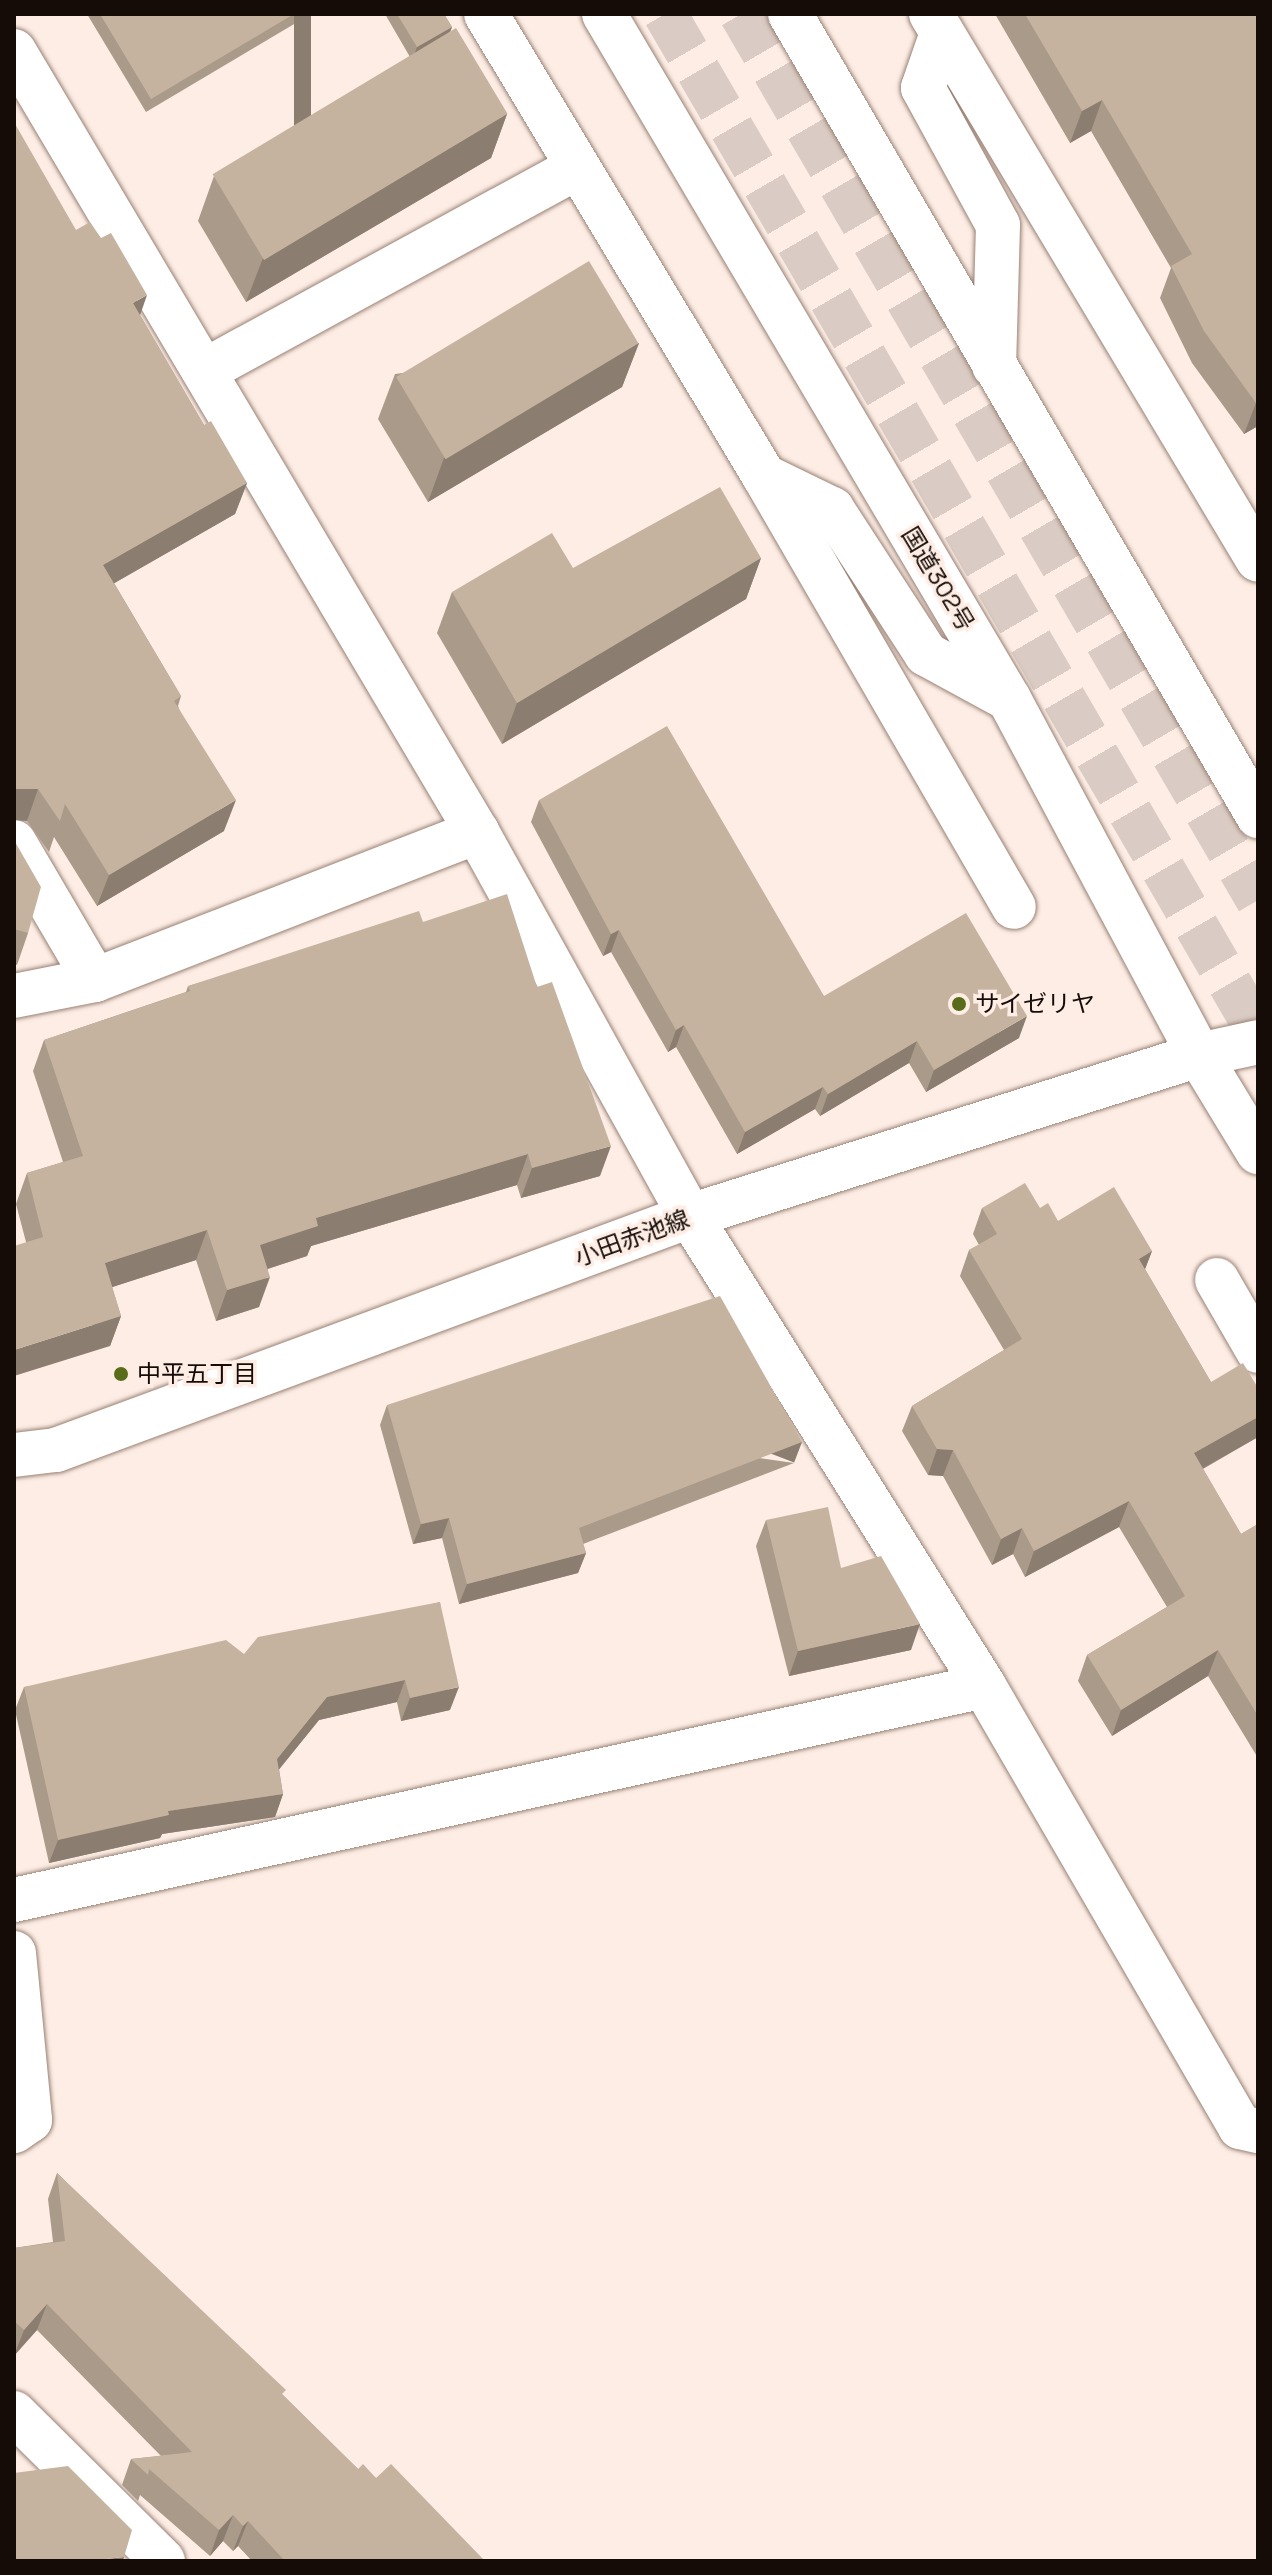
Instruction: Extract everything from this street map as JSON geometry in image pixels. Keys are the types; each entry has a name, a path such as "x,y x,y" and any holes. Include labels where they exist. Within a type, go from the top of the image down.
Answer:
{"main road":[{"path":"486,14 764,476 1014,907"},
{"name":"国道302号","path":"604,14 1009,699 1199,1055 1258,1152"},
{"path":"790,14 1258,816"},
{"path":"937,23 923,88 998,225 994,366"},
{"path":"937,23 1258,560"},
{"path":"14,51 477,832 690,1216 984,1686 1240,2127 1258,2131"},
{"path":"204,371 576,168"},
{"path":"764,476 832,509 926,654 1009,699"},
{"path":"14,996 95,980 477,832"},
{"path":"14,842 95,980"},
{"name":"小田赤池線","path":"14,1455 56,1450 690,1216 1199,1055 1258,1042"},
{"path":"1217,1280 1258,1351"},
{"path":"14,1900 984,1686"},
{"path":"14,1953 30,2120 14,2131"},
{"path":"14,2413 163,2561"}],"building":[{"path":"100,14 294,14 151,99"},
{"path":"397,14 444,14 452,27 417,47"},
{"path":"1025,14 1258,14 1256,403 1204,331 1171,266 1192,254 1102,100 1082,111"},
{"path":"456,28 508,114 264,260 213,174"},
{"path":"14,122 76,230 90,222 101,238 111,233 147,295 133,303 204,425 211,421 247,483 103,565 181,696 174,701 236,800 109,875 65,804 60,821 38,789 14,789"},
{"path":"589,261 638,343 446,459 396,377"},
{"path":"720,487 761,558 517,703 452,592 552,533 573,568"},
{"path":"667,726 824,996 966,913 1027,1016 934,1070 917,1041 828,1094 823,1087 745,1132 684,1025 676,1030 619,930 611,934 539,800"},
{"path":"14,840 41,887 28,933 14,929"},
{"path":"507,894 537,987 552,982 611,1146 532,1168 528,1154 316,1218 318,1226 260,1245 270,1277 227,1290 207,1230 105,1263 121,1316 14,1350 14,1246 43,1237 27,1173 83,1156 44,1040 190,991 188,986 419,911 423,922"},
{"path":"1025,1183 1040,1208 1048,1203 1058,1221 1114,1187 1152,1251 1139,1259 1211,1382 1243,1363 1258,1388 1258,1417 1194,1453 1241,1534 1258,1524 1258,1716 1218,1650 1121,1710 1087,1655 1185,1596 1129,1501 1034,1551 1022,1528 1001,1539 953,1450 937,1449 912,1406 1022,1339 969,1250 997,1234 982,1208"},
{"path":"720,1296 802,1442 579,1528 586,1553 467,1584 449,1518 421,1524 387,1405"},
{"path":"828,1507 841,1568 881,1556 920,1624 798,1651 766,1520"},
{"path":"440,1602 459,1687 410,1698 405,1680 327,1697 277,1759 283,1794 168,1811 169,1815 58,1840 24,1687 226,1640 244,1654 258,1637"},
{"path":"57,2173 286,2390 282,2394 358,2469 363,2464 376,2478 391,2464 485,2561 285,2561 248,2521 243,2526 233,2515 219,2530 149,2469 148,2475 131,2459 192,2452 47,2304 24,2330 14,2321 14,2248 65,2241"},
{"path":"68,2466 132,2530 124,2557 88,2561 14,2561 14,2473"}],"tunnel":[{"path":"665,14 1258,1032"},
{"path":"741,14 1258,900"}],"place":[{"name":"サイゼリヤ","path":"959,1004"},
{"name":"中平五丁目","path":"121,1374"}]}
